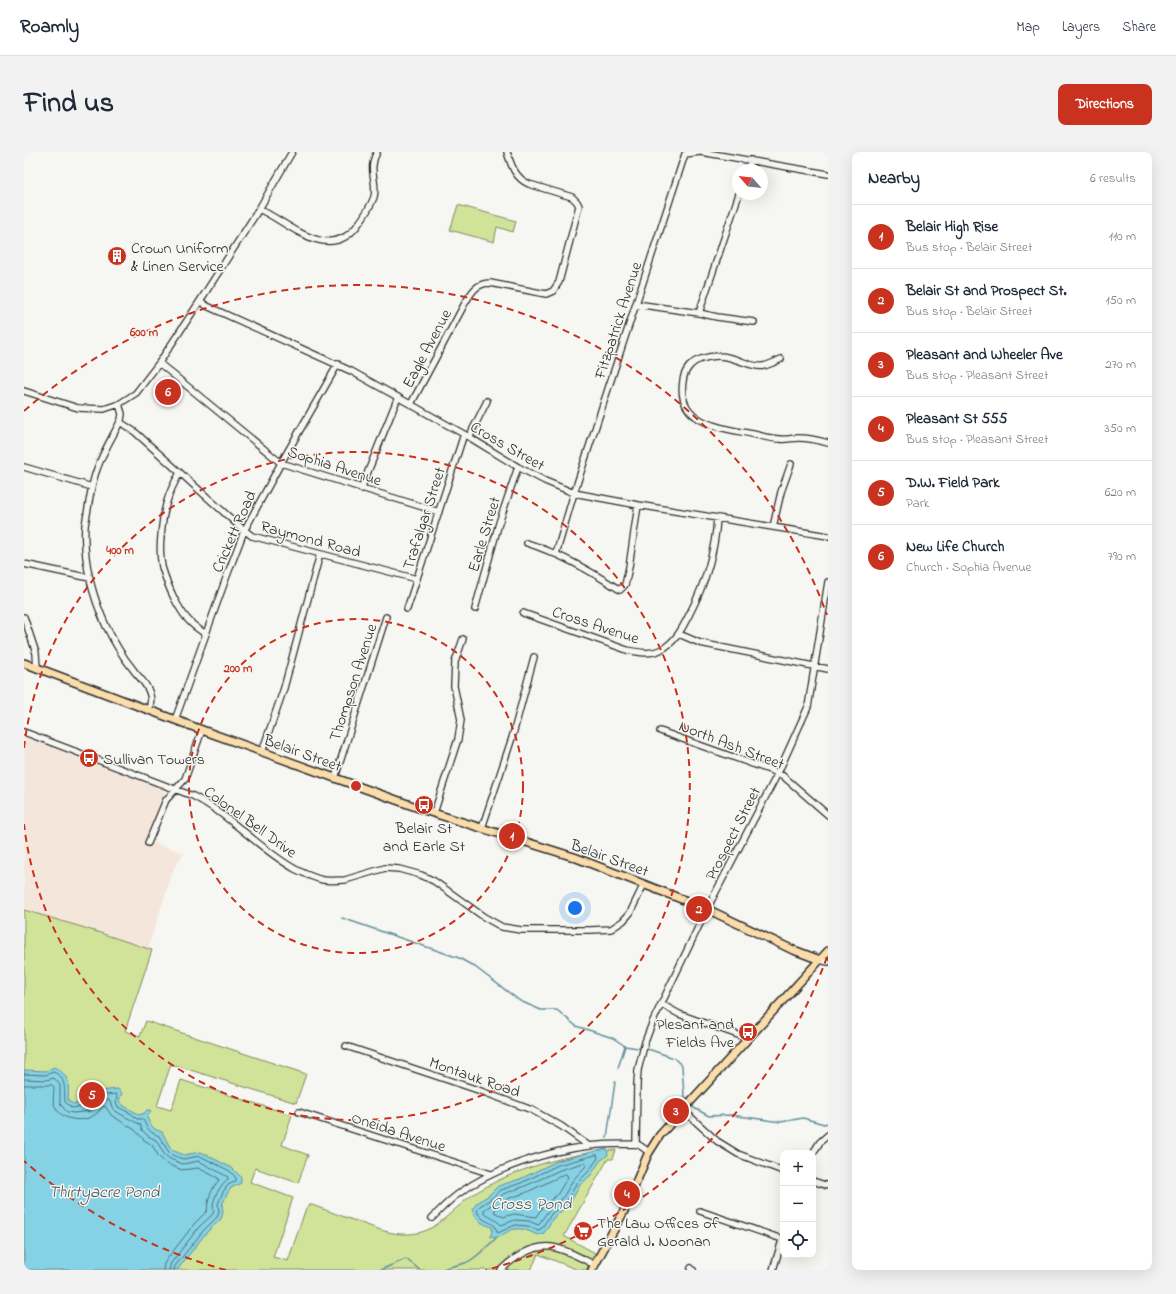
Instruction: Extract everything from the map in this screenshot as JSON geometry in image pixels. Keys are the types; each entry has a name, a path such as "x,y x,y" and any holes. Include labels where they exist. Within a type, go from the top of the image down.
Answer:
{"main road":[{"name":"Belair Street","path":"24,663 334,778 434,813 574,857 707,909 791,949 820,960"},
{"path":"593,1268 624,1212 649,1152 660,1135 828,951"}],"street":[{"path":"24,391 78,408 104,409 119,404 136,393 159,363 200,301 259,209 292,152"},
{"path":"259,209 318,241 336,242 351,233 365,216 374,197 372,167 377,152"},
{"name":"Eagle Avenue","path":"411,404 474,289 482,284 490,283 546,294 550,293 555,288 560,279 579,206 572,197 523,181 514,172 507,152"},
{"path":"701,152 828,174"},
{"name":"Fitzpatrick Avenue","path":"556,554 574,493 685,154 701,152"},
{"path":"749,164 751,160"},
{"path":"699,313 737,200"},
{"name":"Cross Street","path":"200,301 207,306 338,364 411,404 518,467 545,481 574,493 828,536"},
{"path":"636,304 754,322"},
{"path":"781,360 762,366 730,357 716,356 701,359 692,363 684,376 682,389 683,399 688,410 695,417 712,426 728,430 780,439 799,438 828,442"},
{"name":"Sophia Avenue","path":"159,363 281,463 439,512"},
{"name":"Crickett Road","path":"175,720 244,531 338,364"},
{"path":"361,489 398,397"},
{"name":"Trafalgar Street","path":"407,609 466,436 487,401"},
{"path":"119,404 122,414 120,422 96,470 92,487 85,525 85,554 98,605 107,627 131,668 146,684 149,690 151,696 149,710"},
{"name":"Raymond Road","path":"120,422 135,432 244,531 255,538 417,579"},
{"path":"773,527 781,492 791,464"},
{"name":"Earle Street","path":"475,609 499,523 518,467"},
{"path":"24,468 92,487"},
{"path":"180,473 173,484 163,514 160,548 162,566 171,592 179,608 192,625 206,634"},
{"path":"527,543 556,554 620,590 625,585 629,567 638,505"},
{"name":"Cross Avenue","path":"523,613 627,650 644,653 658,651 668,645 679,634 698,597 705,580 710,560 717,518"},
{"path":"262,752 284,688 320,554"},
{"path":"24,564 90,578"},
{"name":"Prospect Street","path":"636,1144 637,1084 643,1049 661,1004 707,909 778,773 808,707 828,582"},
{"path":"24,617 36,653 37,668"},
{"name":"Thompson Avenue","path":"334,778 386,617"},
{"path":"679,634 700,643 828,669"},
{"path":"434,813 458,738 461,720 454,686 455,662 463,639"},
{"path":"482,828 512,738 534,657"},
{"path":"148,843 166,800 185,779 202,730"},
{"name":"North Ash Street","path":"660,731 778,773 828,815"},
{"name":"Colonel Bell Drive","path":"24,732 176,788 193,796 210,806 272,855 303,873 323,880 345,880 385,868 399,869 421,875 434,881 469,907 502,927 520,930 611,929 623,922 630,913 644,884"},
{"path":"820,960 828,962"},
{"path":"661,1004 679,1014 741,1036 746,1040"},
{"name":"Montauk Road","path":"346,1046 478,1090 532,1110 561,1126 589,1146"},
{"path":"684,1108 717,1141 738,1154 780,1170"},
{"name":"Oneida Avenue","path":"299,1112 491,1174"},
{"path":"815,1150 820,1142 828,1135"},
{"path":"432,1218 459,1193 491,1174 535,1158 589,1146 636,1144 649,1152"},
{"path":"816,1183 828,1186"},
{"path":"700,1211 780,1237"},
{"path":"501,1270 516,1257 526,1252 544,1247 552,1247 563,1251 593,1268"},
{"path":"773,1270 780,1248"}],"shaded area":[{"path":"24,737 165,791 165,797 149,841 184,853 174,868 148,948 24,910"}],"green space":[{"path":"458,205 516,221 513,232 497,227 494,242 450,230"},
{"path":"24,910 152,950 125,1031 140,1036 146,1021 306,1074 296,1103 171,1064 157,1106 171,1110 181,1080 292,1115 282,1145 308,1155 298,1183 255,1168 250,1182 293,1198 273,1257 288,1261 306,1208 309,1205 384,1231 401,1234 423,1232 436,1225 475,1193 514,1173 567,1157 616,1150 613,1159 608,1159 564,1236 595,1253 586,1270 578,1270 538,1254 531,1270 24,1270"}],"water":[{"name":"Thirtyacre Pond","path":"54,1067 66,1077 68,1085 68,1100 73,1104 88,1103 88,1096 91,1092 118,1089 122,1093 119,1101 126,1107 139,1115 145,1113 147,1110 150,1110 151,1112 147,1117 149,1123 152,1127 162,1132 171,1149 184,1155 201,1152 232,1168 241,1177 241,1183 231,1188 227,1194 222,1205 223,1212 221,1219 206,1233 177,1270 24,1270 24,1070 46,1071"},
{"name":"Cross Pond","path":"607,1149 608,1155 600,1161 591,1175 580,1185 569,1205 554,1217 544,1233 537,1235 525,1230 513,1229 501,1236 494,1238 490,1237 492,1227 479,1221 472,1210 477,1203 489,1195 498,1186 520,1179 557,1161"}],"waterway":[{"path":"342,918 459,958 475,967 520,1001 541,1010 557,1010 576,1026 613,1038 625,1046"},
{"path":"618,1068 625,1046 651,1050 674,1058 682,1066 684,1095 688,1100"},
{"path":"607,1138 615,1082"},
{"path":"692,1105 694,1108 709,1116 731,1115 781,1122 803,1118 824,1124 828,1123"},
{"path":"441,1270 468,1262 496,1238"},
{"path":"380,1270 406,1259 420,1270"}],"place":[{"name":"Crown Uniform & Linen Service","path":"117,256"},
{"name":"New Life Church","path":"168,392"},
{"name":"Sullivan Towers","path":"89,758"},
{"name":"Belair St and Earle St","path":"424,805"},
{"name":"Belair High Rise","path":"512,836"},
{"name":"Belair St and Prospect St.","path":"699,909"},
{"name":"Plesant and Fields Ave","path":"748,1032"},
{"name":"D.W. Field Park","path":"92,1095"},
{"name":"Pleasant and Wheeler Ave","path":"676,1111"},
{"name":"Pleasant St 555","path":"627,1194"},
{"name":"The Law Offices of Gerald J. Noonan","path":"583,1231"}]}
